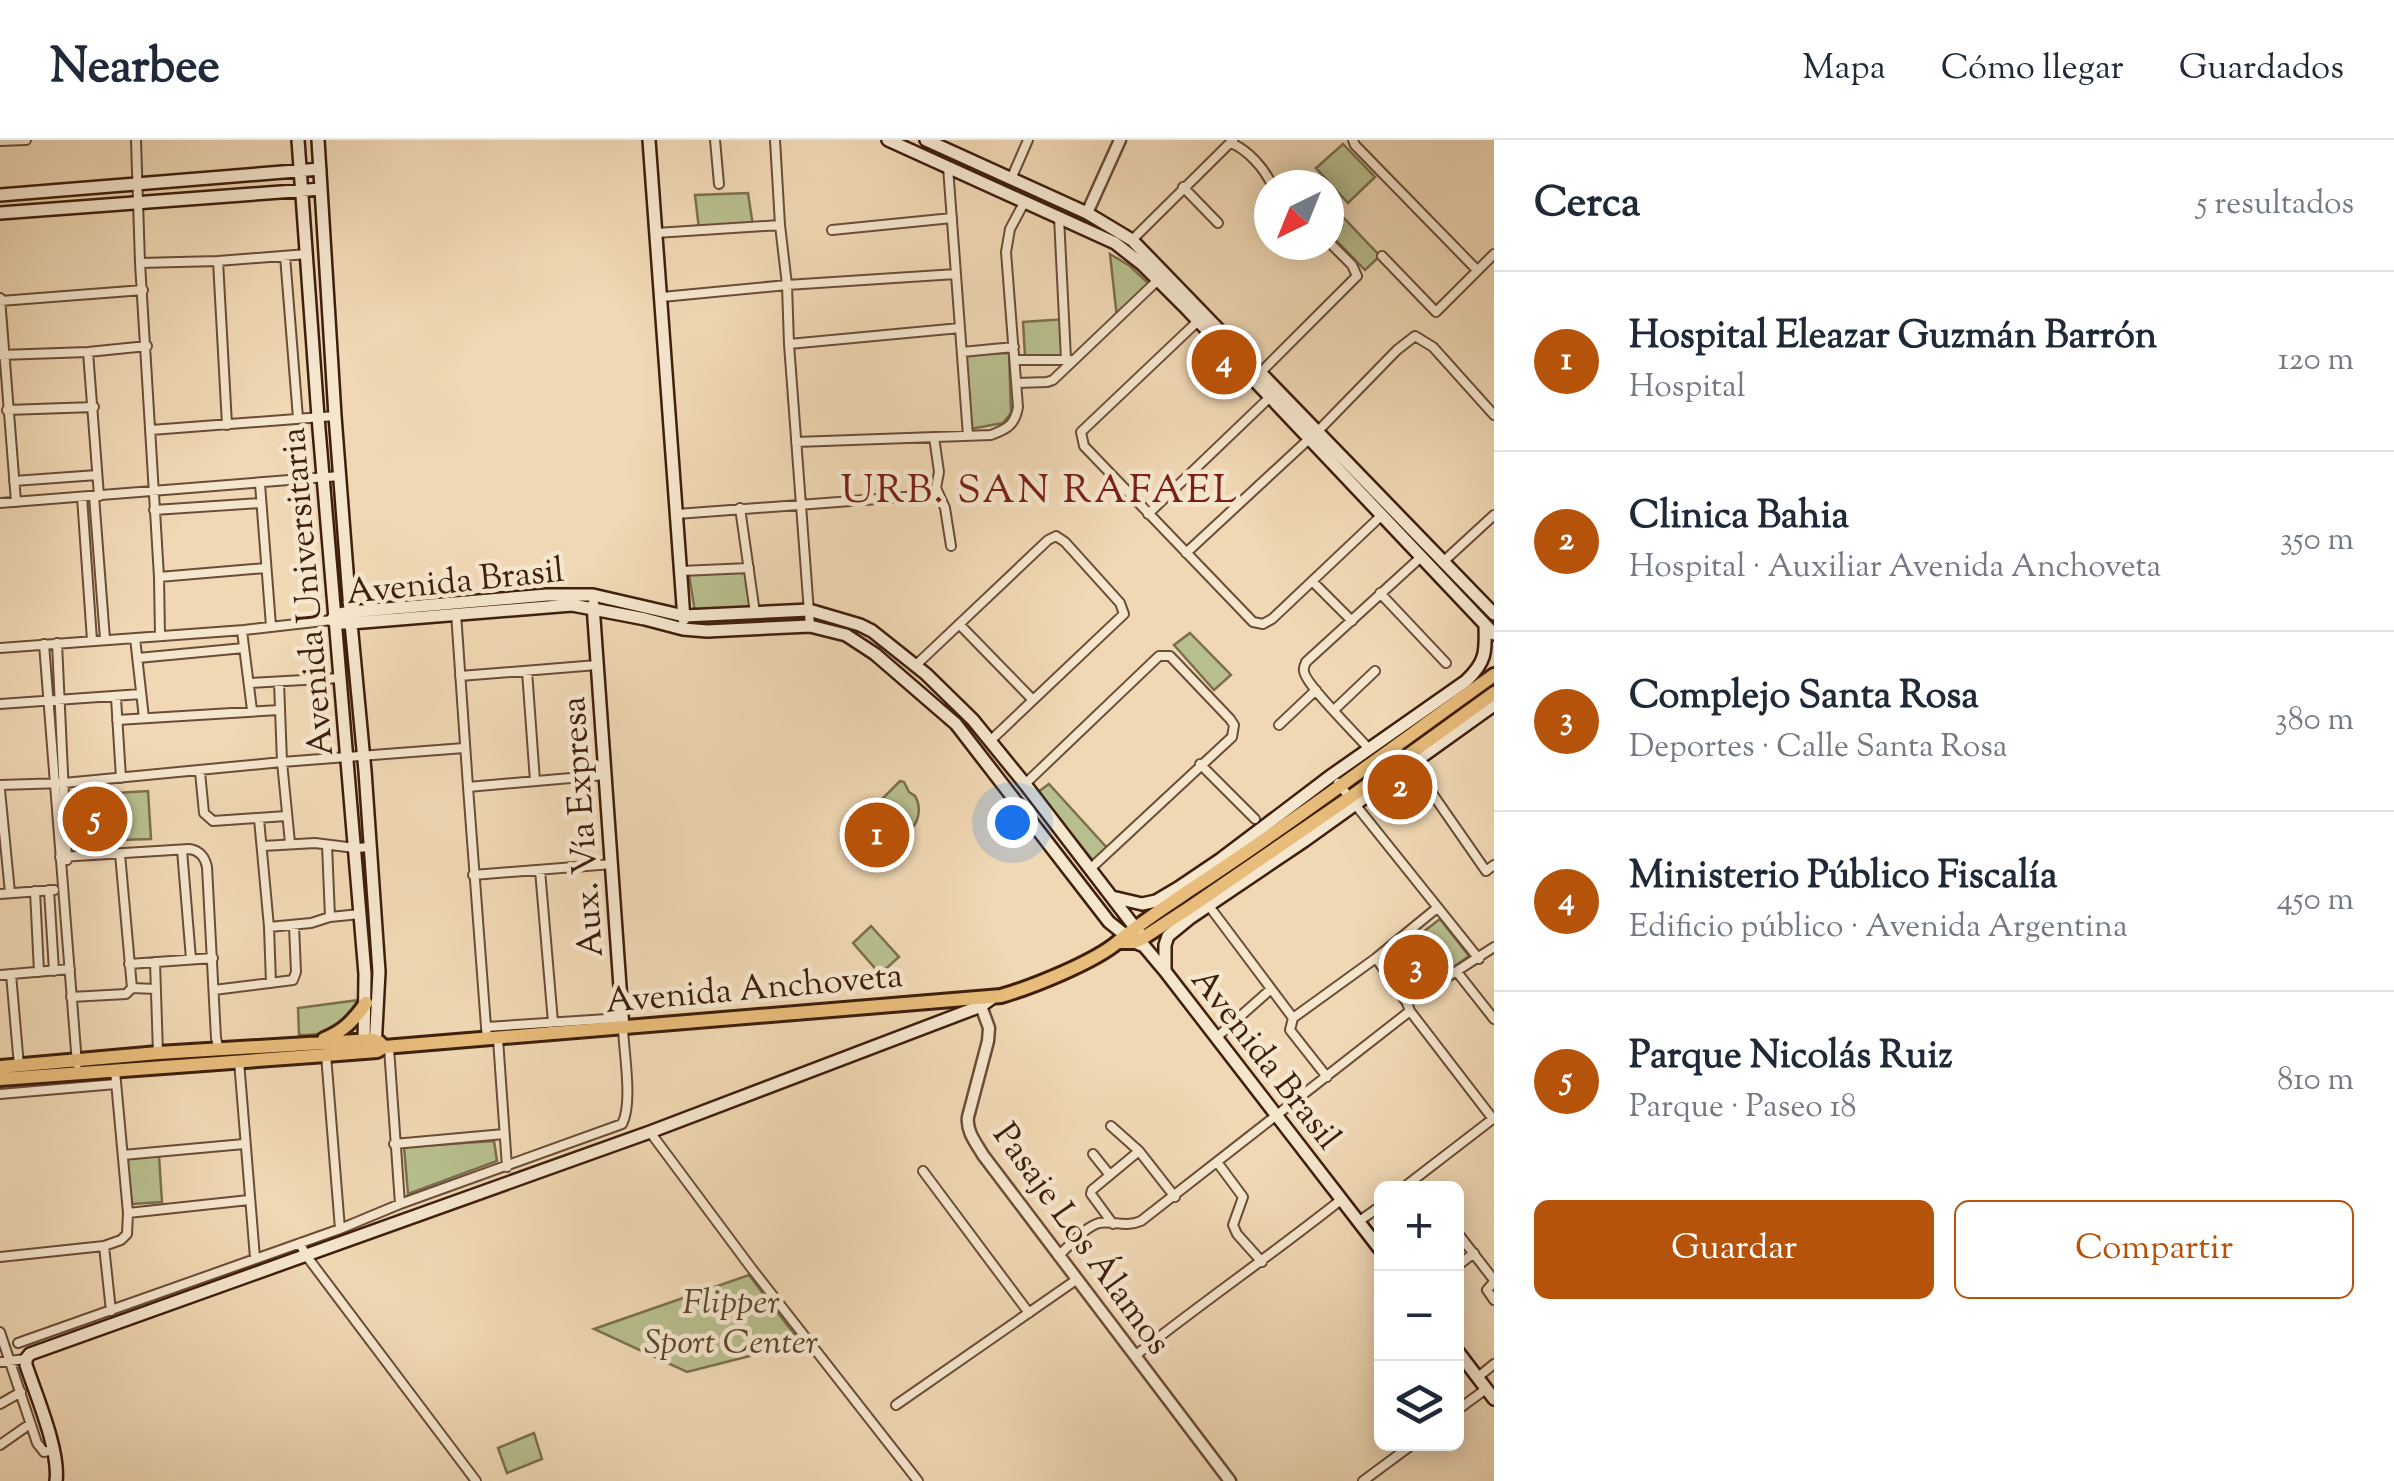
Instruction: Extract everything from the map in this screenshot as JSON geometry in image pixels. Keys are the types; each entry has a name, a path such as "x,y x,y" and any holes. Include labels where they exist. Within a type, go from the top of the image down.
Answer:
{"main road":[{"name":"Avenida Universitaria","path":"298,140 366,1003 375,1046"},
{"name":"Avenida Universitaria","path":"318,140 335,416 379,972 375,1046"},
{"path":"649,140 684,623"},
{"path":"888,140 1075,224 1096,226 1132,240 1227,344 1270,398 1313,435"},
{"path":"926,140 1084,212 1198,321 1261,372 1351,475 1494,614"},
{"path":"0,194 320,170"},
{"path":"0,212 322,189"},
{"path":"1112,897 1142,904 1156,901 1344,791 1370,749 1477,670 1490,630 1382,515 1351,475"},
{"name":"Avenida Brasil","path":"350,618 547,595 593,602 645,619 684,623 809,610 860,625 916,665 990,741 1112,897 1133,938"},
{"name":"Avenida Brasil","path":"334,619 593,602"},
{"name":"Aux. Vía Expresa","path":"593,602 622,1024"},
{"name":"Avenida Brasil","path":"684,623 708,632 810,626 846,635 876,654 956,724 1094,904 1166,971 1374,1242"},
{"path":"876,654 885,640"},
{"name":"Avenida Anchoveta","path":"0,1067 77,1067 116,1077 554,1027 986,1002 1028,988 1207,902 1494,676"},
{"name":"Avenida Anchoveta","path":"1133,938 1228,866 1344,791 1409,760 1494,693"},
{"path":"1409,760 1494,705"},
{"path":"1166,971 1164,945 1168,936 1207,902"},
{"path":"56,1481 53,1450 26,1359 30,1354 302,1248 650,1132 986,1002"},
{"path":"315,1042 341,1032 366,1003"},
{"name":"Avenida Anchoveta","path":"0,1079 158,1053 315,1042 375,1046"},
{"path":"1464,1360 1490,1394"}],"street":[{"path":"0,141 26,140"},
{"path":"136,140 160,636"},
{"path":"715,140 719,184"},
{"path":"775,140 810,626"},
{"path":"1011,180 1028,140"},
{"path":"1075,224 1120,140"},
{"path":"1353,140 1477,270"},
{"path":"1132,240 1232,141 1264,170"},
{"path":"948,167 968,436"},
{"path":"1184,187 1218,222"},
{"path":"796,442 991,435 1007,429 1016,418 1017,383 1006,252 1010,229 1041,193"},
{"path":"1059,217 1070,360"},
{"path":"832,230 952,218"},
{"path":"656,233 780,225"},
{"path":"140,263 308,254"},
{"path":"1382,256 1436,312 1494,254"},
{"path":"285,256 298,418"},
{"path":"1261,372 1357,276 1344,258"},
{"path":"218,261 227,425"},
{"path":"662,297 956,274"},
{"path":"1017,383 1053,380 1158,280"},
{"path":"16,502 0,300 143,290"},
{"path":"1198,321 1081,432 1084,446 1148,514 1253,622 1262,624 1272,619 1382,515"},
{"path":"789,344 960,328"},
{"path":"1186,553 1415,336 1432,347 1494,415"},
{"path":"2,355 147,346"},
{"path":"962,352 1014,348"},
{"path":"88,352 98,475 104,639"},
{"path":"1015,360 1070,360"},
{"path":"1148,514 1270,398"},
{"path":"7,410 94,407"},
{"path":"151,430 335,416"},
{"path":"934,437 939,472 936,488 946,508 951,546"},
{"path":"14,481 98,475"},
{"path":"0,503 340,476"},
{"path":"260,484 271,626"},
{"path":"677,514 918,496 936,488"},
{"path":"82,496 92,640"},
{"path":"154,510 261,503"},
{"path":"740,508 755,613"},
{"path":"1444,562 1494,514"},
{"path":"916,665 1048,540 1056,536 1065,542 1120,603 1124,614 990,741"},
{"path":"1370,749 1316,690 1304,669 1306,662 1421,557"},
{"path":"160,578 266,568"},
{"path":"682,571 749,568"},
{"path":"1312,581 1352,621"},
{"path":"1380,593 1446,663"},
{"path":"18,1343 255,1258 302,1248 400,1204 507,1167 473,875 456,613"},
{"path":"0,648 242,630 334,619"},
{"path":"959,624 1033,700"},
{"path":"242,630 252,710"},
{"path":"140,638 148,657"},
{"path":"140,638 144,718"},
{"path":"57,643 54,701 77,1067"},
{"path":"44,644 54,701"},
{"path":"138,658 244,648"},
{"path":"1025,784 1158,656 1170,656 1234,726 1232,737 1090,868"},
{"path":"460,676 596,665"},
{"path":"527,671 535,781"},
{"path":"1334,710 1375,671"},
{"path":"250,684 340,678"},
{"path":"278,682 290,843"},
{"path":"1279,725 1316,690"},
{"path":"0,704 141,694"},
{"path":"116,698 121,778"},
{"path":"117,720 278,710"},
{"path":"64,889 5,893 0,788 464,748"},
{"path":"1409,760 1490,868"},
{"path":"1200,764 1256,819"},
{"path":"200,772 204,813 214,821 286,816"},
{"path":"468,788 605,774"},
{"path":"1344,791 1479,959"},
{"path":"259,819 271,983"},
{"path":"263,846 290,843 370,847"},
{"path":"328,845 330,916"},
{"path":"64,857 182,850 200,854 207,867 219,1050"},
{"path":"182,850 191,960"},
{"path":"120,854 132,988"},
{"path":"473,875 612,864"},
{"path":"540,870 554,1027"},
{"path":"49,890 54,971"},
{"path":"35,891 39,972"},
{"path":"1207,902 1293,1018"},
{"path":"1327,1078 1290,1030 1293,1018 1437,908"},
{"path":"269,928 360,914"},
{"path":"214,990 295,977 294,926"},
{"path":"1058,1256 1097,1224 1130,1226 1141,1221 1327,1078 1409,1007 1494,947"},
{"path":"129,964 212,958"},
{"path":"1376,958 1494,1118 1413,1181"},
{"path":"154,962 158,1053"},
{"path":"0,975 70,970"},
{"path":"1457,972 1494,1019"},
{"path":"12,974 18,1066"},
{"path":"71,997 126,994 132,988 156,989"},
{"path":"1217,1036 1271,989"},
{"name":"Pasaje Los Álamos","path":"986,1002 988,1041 967,1125 983,1155 1230,1481"},
{"path":"0,1004 14,1004"},
{"name":"Aux. Vía Expresa","path":"507,1167 625,1120 622,1024"},
{"path":"375,1046 394,1144 400,1204"},
{"path":"326,1055 340,1229"},
{"path":"239,1061 255,1258"},
{"path":"0,1094 116,1077 128,1214 127,1234 104,1246 0,1258"},
{"path":"1111,1126 1140,1151 1175,1196"},
{"path":"650,1132 918,1481"},
{"path":"394,1144 504,1134"},
{"path":"123,1155 244,1144"},
{"path":"1113,1224 1092,1190 1140,1151"},
{"path":"1093,1154 1110,1174"},
{"path":"1218,1162 1243,1197 1232,1224 1236,1234 1262,1262"},
{"path":"924,1171 1028,1313"},
{"path":"1136,1355 1342,1199"},
{"path":"128,1214 249,1200"},
{"path":"1358,1222 1374,1210"},
{"path":"1464,1239 1494,1281 1487,1290 1494,1300"},
{"path":"104,1246 111,1311"},
{"path":"302,1248 476,1481"},
{"path":"1464,1261 1476,1252"},
{"path":"896,1405 1076,1280"},
{"path":"0,1332 4,1362 20,1392 40,1450 53,1450"},
{"path":"4,1362 26,1359"},
{"path":"1478,1377 1494,1364"},
{"path":"0,1404 20,1392"},
{"path":"1464,1407 1490,1394"},
{"path":"0,1446 30,1424"},
{"path":"1362,1481 1403,1451"}],"green space":[{"path":"1343,144 1375,177 1348,203 1344,199 1344,170 1316,168"},
{"path":"748,193 753,226 699,229 695,195"},
{"path":"1344,218 1380,256 1365,270 1344,248"},
{"path":"1110,254 1150,285 1117,318"},
{"path":"1066,319 1067,355 1025,356 1023,322"},
{"path":"1009,353 1011,413 1003,423 970,429 965,354"},
{"path":"748,571 752,610 695,612 689,575"},
{"path":"1190,633 1231,675 1214,690 1174,645"},
{"path":"900,781 915,796 919,811 911,829 898,833 879,814 884,808 879,802"},
{"path":"1049,784 1109,850 1094,862 1038,792"},
{"path":"114,789 117,830 116,793 148,791 151,839 118,840 118,846 76,849 72,791"},
{"path":"1440,919 1469,956 1413,996 1384,962"},
{"path":"871,926 899,957 880,974 853,943"},
{"path":"359,1000 329,1032 299,1035 298,1008"},
{"path":"494,1141 497,1161 408,1194 404,1147"},
{"path":"159,1156 162,1202 132,1204 127,1158"},
{"name":"Flipper Sport Center","path":"749,1275 801,1343 687,1372 594,1329"},
{"path":"534,1433 542,1459 507,1473 498,1448"}],"place":[{"name":"Ministerio Público Fiscalía","path":"1224,362"},
{"name":"Clinica Bahia","path":"1400,787"},
{"name":"Parque Nicolás Ruiz","path":"95,819"},
{"name":"Hospital Eleazar Guzmán Barrón","path":"877,835"},
{"name":"Complejo Santa Rosa","path":"1416,967"}],"district":[{"name":"URB. SAN RAFAEL","path":"1040,488"}]}
